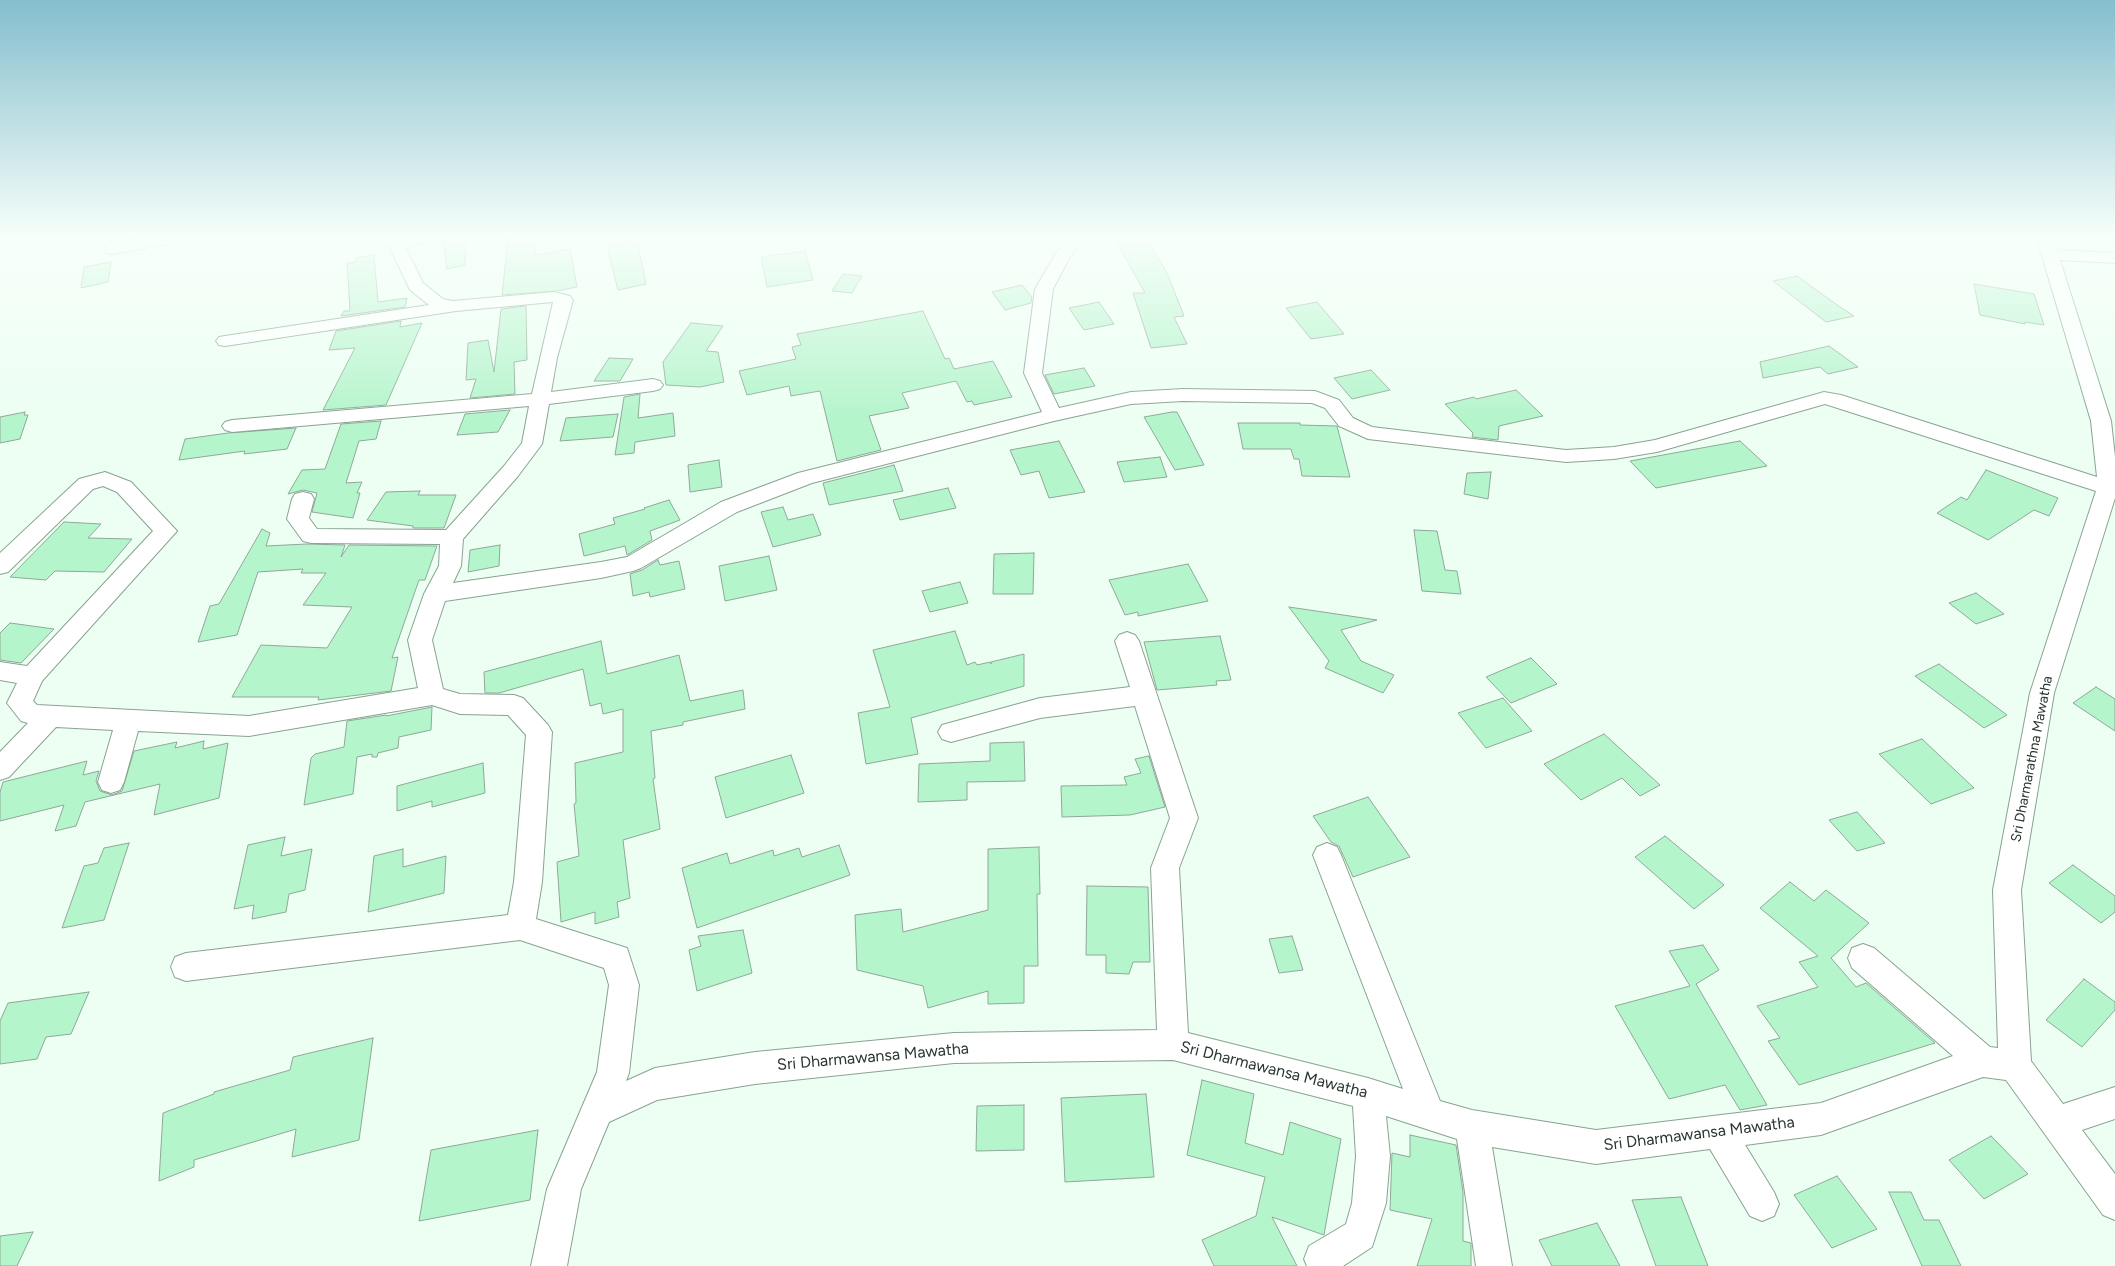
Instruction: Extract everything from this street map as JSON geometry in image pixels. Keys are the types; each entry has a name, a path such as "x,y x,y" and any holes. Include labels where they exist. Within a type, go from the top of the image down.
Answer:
{"street":[{"path":"431,298 437,303 452,306"},
{"path":"225,341 452,306 542,298"},
{"path":"432,695 420,640 436,594 450,566 452,537 511,471 532,444 548,358 564,300 558,298"},
{"path":"1043,298 1033,373 1053,415"},
{"name":"Sri Dharmarathna Mawatha","path":"2015,1066 2007,890 2042,693 2112,488 2101,421 2064,298"},
{"path":"232,426 541,399 653,385"},
{"path":"436,594 601,570 633,563 729,507 804,478 1053,415 1131,398 1183,395 1315,397 1332,404 1346,422 1368,432 1566,456 1614,453 1658,446 1824,398 1834,399 2112,488"},
{"path":"0,566 86,484 105,478 124,487 166,531 32,676 20,703 30,714 50,717 248,726 432,695 460,704 514,705 539,732 528,882 520,927"},
{"path":"303,499 298,519 311,536 452,537"},
{"path":"1127,641 1184,818 1165,868 1174,1044"},
{"path":"0,670 32,676"},
{"path":"951,732 1040,708 1145,695"},
{"path":"0,769 50,717"},
{"path":"111,782 128,720"},
{"path":"1327,856 1429,1113"},
{"path":"186,967 520,927 616,958 624,985 615,1063 613,1072 564,1189 549,1266"},
{"path":"1863,958 1983,1061"},
{"name":"Sri Dharmawansa Mawatha","path":"597,1110 654,1084 754,1068 954,1048 1174,1044 1368,1094 1472,1127 1596,1147 1821,1119 1983,1061 2015,1066"},
{"path":"2015,1066 2058,1122 2115,1203"},
{"path":"1322,1259 1360,1235 1369,1203 1373,1156 1368,1094"},
{"path":"2058,1122 2115,1103"},
{"path":"1472,1127 1494,1266"},
{"path":"1718,1132 1762,1204"}],"building":[{"path":"349,298 378,298 378,302 407,298 405,307 341,316 344,311 350,311"},
{"path":"996,298 1032,298 1031,303 1005,310"},
{"path":"1135,298 1177,298 1184,316 1174,317 1187,344 1151,348"},
{"path":"1795,298 1828,298 1854,316 1826,322"},
{"path":"1977,298 2035,298 2044,325 2025,322 2025,324 1980,315"},
{"path":"1099,302 1114,324 1084,330 1069,308"},
{"path":"1317,302 1344,334 1311,339 1286,308"},
{"path":"526,306 527,360 514,362 515,394 470,398 476,379 466,380 468,343 488,340 494,372 501,309"},
{"path":"923,311 945,359 949,358 954,369 993,361 1012,397 974,405 972,401 967,402 956,381 902,393 909,408 869,416 881,450 837,461 820,391 791,396 789,386 747,395 739,371 796,359 792,347 801,345 797,334"},
{"path":"401,321 400,327 422,323 386,405 323,410 355,348 329,350 336,331"},
{"path":"691,323 723,326 706,351 718,352 724,382 700,387 666,385 663,362"},
{"path":"1829,346 1858,367 1828,374 1820,367 1763,378 1760,362"},
{"path":"609,358 633,359 620,381 594,381"},
{"path":"1084,368 1095,386 1054,394 1045,375"},
{"path":"1371,370 1390,390 1352,399 1334,378"},
{"path":"1516,390 1543,416 1499,426 1498,440 1472,437 1473,433 1445,404 1474,397 1476,399"},
{"path":"640,394 638,418 673,413 675,436 635,442 634,453 615,455 624,397"},
{"path":"510,410 498,432 457,435 465,414"},
{"path":"25,412 24,415 28,415 20,439 0,443 0,417"},
{"path":"1177,412 1204,465 1175,470 1144,417"},
{"path":"618,414 613,437 560,441 566,418"},
{"path":"381,421 376,439 359,441 346,483 362,482 357,493 360,493 353,518 312,512 317,493 303,490 288,494 302,470 325,469 341,424"},
{"path":"1238,423 1300,423 1300,425 1337,426 1350,477 1302,476 1299,459 1294,459 1291,449 1243,449"},
{"path":"296,428 287,449 244,454 245,451 179,460 185,439 228,433"},
{"path":"1059,441 1085,492 1049,498 1039,471 1021,475 1010,450"},
{"path":"1740,441 1767,466 1656,488 1630,461"},
{"path":"1160,457 1167,477 1124,482 1117,462"},
{"path":"719,460 722,487 690,492 688,465"},
{"path":"894,465 903,491 829,505 823,483"},
{"path":"1986,470 2058,498 2049,516 2034,510 1988,540 1937,513 1961,497 1967,500"},
{"path":"1491,472 1488,499 1464,494 1467,473"},
{"path":"948,488 956,508 900,520 893,500"},
{"path":"420,491 418,495 456,495 444,528 413,528 413,526 367,520 386,492"},
{"path":"669,500 680,520 650,531 652,540 627,555 625,546 584,556 579,534 615,524 613,518"},
{"path":"783,507 788,520 813,514 821,535 773,547 761,512"},
{"path":"64,522 101,524 88,538 132,539 104,572 55,571 46,580 10,577"},
{"path":"262,529 270,533 266,546 345,545 341,557 349,545 437,546 425,580 419,580 392,658 398,657 391,691 318,700 319,697 232,697 261,645 327,648 352,607 303,605 326,573 301,573 303,569 258,572 237,635 198,642 210,606 219,604"},
{"path":"1414,530 1437,531 1445,570 1457,571 1461,594 1422,591"},
{"path":"500,545 499,566 468,572 470,550"},
{"path":"1034,553 1033,594 993,594 994,554"},
{"path":"769,556 777,590 725,601 719,566"},
{"path":"658,560 660,565 679,561 685,589 650,597 649,592 633,596 630,574 642,570"},
{"path":"1188,564 1208,601 1138,616 1138,612 1125,615 1109,580"},
{"path":"960,582 968,603 930,612 922,591"},
{"path":"1976,593 2004,614 1976,624 1949,603"},
{"path":"1289,607 1377,620 1341,630 1361,661 1394,675 1383,693 1325,668 1329,661"},
{"path":"10,623 54,629 21,663 0,660 0,633"},
{"path":"955,631 967,665 975,662 977,665 990,662 991,664 991,662 1024,654 1024,686 911,718 918,754 866,764 858,713 890,707 873,650"},
{"path":"1220,636 1231,680 1216,681 1217,685 1157,690 1144,642"},
{"path":"601,641 607,674 679,655 690,701 743,690 745,709 651,731 655,778 653,779 660,829 623,840 630,898 617,902 619,917 595,924 595,912 561,922 557,862 579,856 574,804 576,803 575,763 623,752 623,709 603,714 601,703 590,706 583,669 499,693 485,693 484,672"},
{"path":"1531,658 1557,684 1511,703 1486,677"},
{"path":"1939,664 2007,715 1984,728 1915,676"},
{"path":"2096,687 2115,699 2115,731 2073,703"},
{"path":"1503,698 1532,731 1486,748 1458,713"},
{"path":"432,707 431,730 399,737 398,748 378,753 377,757 372,757 372,754 357,757 353,794 304,805 311,758 315,754 344,747 347,721"},
{"path":"1604,734 1660,785 1640,796 1622,778 1581,800 1544,764"},
{"path":"1922,739 1974,788 1931,804 1879,754"},
{"path":"204,741 203,749 228,743 219,798 154,815 160,784 85,802 76,826 55,831 64,805 0,821 0,792 3,782 87,761 83,775 99,771 96,781 100,791 112,795 122,791 134,751 177,742 175,748"},
{"path":"1024,742 1025,781 967,782 967,800 918,802 919,764 990,761 990,743"},
{"path":"791,755 804,793 726,818 715,777"},
{"path":"1149,756 1165,807 1130,815 1062,817 1061,786 1127,785 1124,777 1141,773 1135,759"},
{"path":"483,763 485,793 432,807 432,801 397,811 397,786"},
{"path":"1368,797 1410,857 1353,877 1339,846 1331,842 1313,816"},
{"path":"1857,812 1885,843 1857,851 1829,820"},
{"path":"1665,836 1724,885 1694,909 1635,857"},
{"path":"285,837 281,856 312,849 305,890 289,894 286,912 252,919 254,905 234,909 248,845"},
{"path":"129,843 104,920 62,928 84,866 98,863 104,848"},
{"path":"839,845 850,875 697,928 682,868 727,853 730,864 773,850 774,856 799,848 802,857"},
{"path":"1039,847 1040,894 1037,894 1038,966 1024,966 1024,1003 988,1004 988,991 928,1008 923,986 857,970 855,915 901,909 903,932 988,910 988,849"},
{"path":"403,849 403,867 446,856 444,893 368,912 374,856"},
{"path":"2073,865 2115,896 2115,912 2101,923 2049,883"},
{"path":"1790,882 1814,901 1826,890 1869,923 1831,958 1856,987 1866,983 1935,1043 1799,1085 1768,1041 1780,1038 1757,1006 1818,987 1799,962 1818,956 1760,908"},
{"path":"1087,886 1148,887 1150,962 1133,962 1129,974 1106,973 1106,955 1086,955"},
{"path":"743,930 752,973 697,991 689,950 701,946 698,936"},
{"path":"1292,936 1303,970 1279,973 1269,939"},
{"path":"1703,945 1719,970 1696,984 1767,1105 1740,1110 1725,1085 1669,1099 1615,1006 1690,986 1669,951"},
{"path":"2084,979 2115,1002 2115,1010 2082,1047 2046,1020"},
{"path":"89,992 71,1034 46,1037 37,1059 0,1064 0,1021 8,1003"},
{"path":"373,1038 359,1140 292,1157 296,1129 194,1160 194,1167 159,1181 163,1113 214,1094 214,1092 290,1070 293,1057"},
{"path":"1202,1080 1254,1094 1245,1143 1283,1155 1290,1122 1341,1139 1324,1235 1272,1217 1297,1266 1214,1266 1202,1240 1256,1216 1265,1177 1187,1155"},
{"path":"1146,1094 1154,1177 1065,1182 1061,1098"},
{"path":"1024,1105 1024,1150 976,1151 977,1106"},
{"path":"538,1130 530,1200 419,1221 431,1150"},
{"path":"1410,1135 1456,1145 1463,1192 1463,1241 1471,1243 1471,1266 1417,1266 1432,1219 1390,1210 1392,1153 1410,1157"},
{"path":"1991,1136 2028,1174 1984,1199 1949,1160"},
{"path":"1837,1176 1877,1229 1832,1248 1794,1195"},
{"path":"1889,1192 1911,1192 1924,1220 1939,1220 1961,1266 1922,1266"},
{"path":"1681,1197 1708,1266 1656,1266 1632,1200"},
{"path":"1597,1223 1620,1266 1552,1266 1539,1240"},
{"path":"33,1232 17,1266 0,1266 0,1236"}]}
